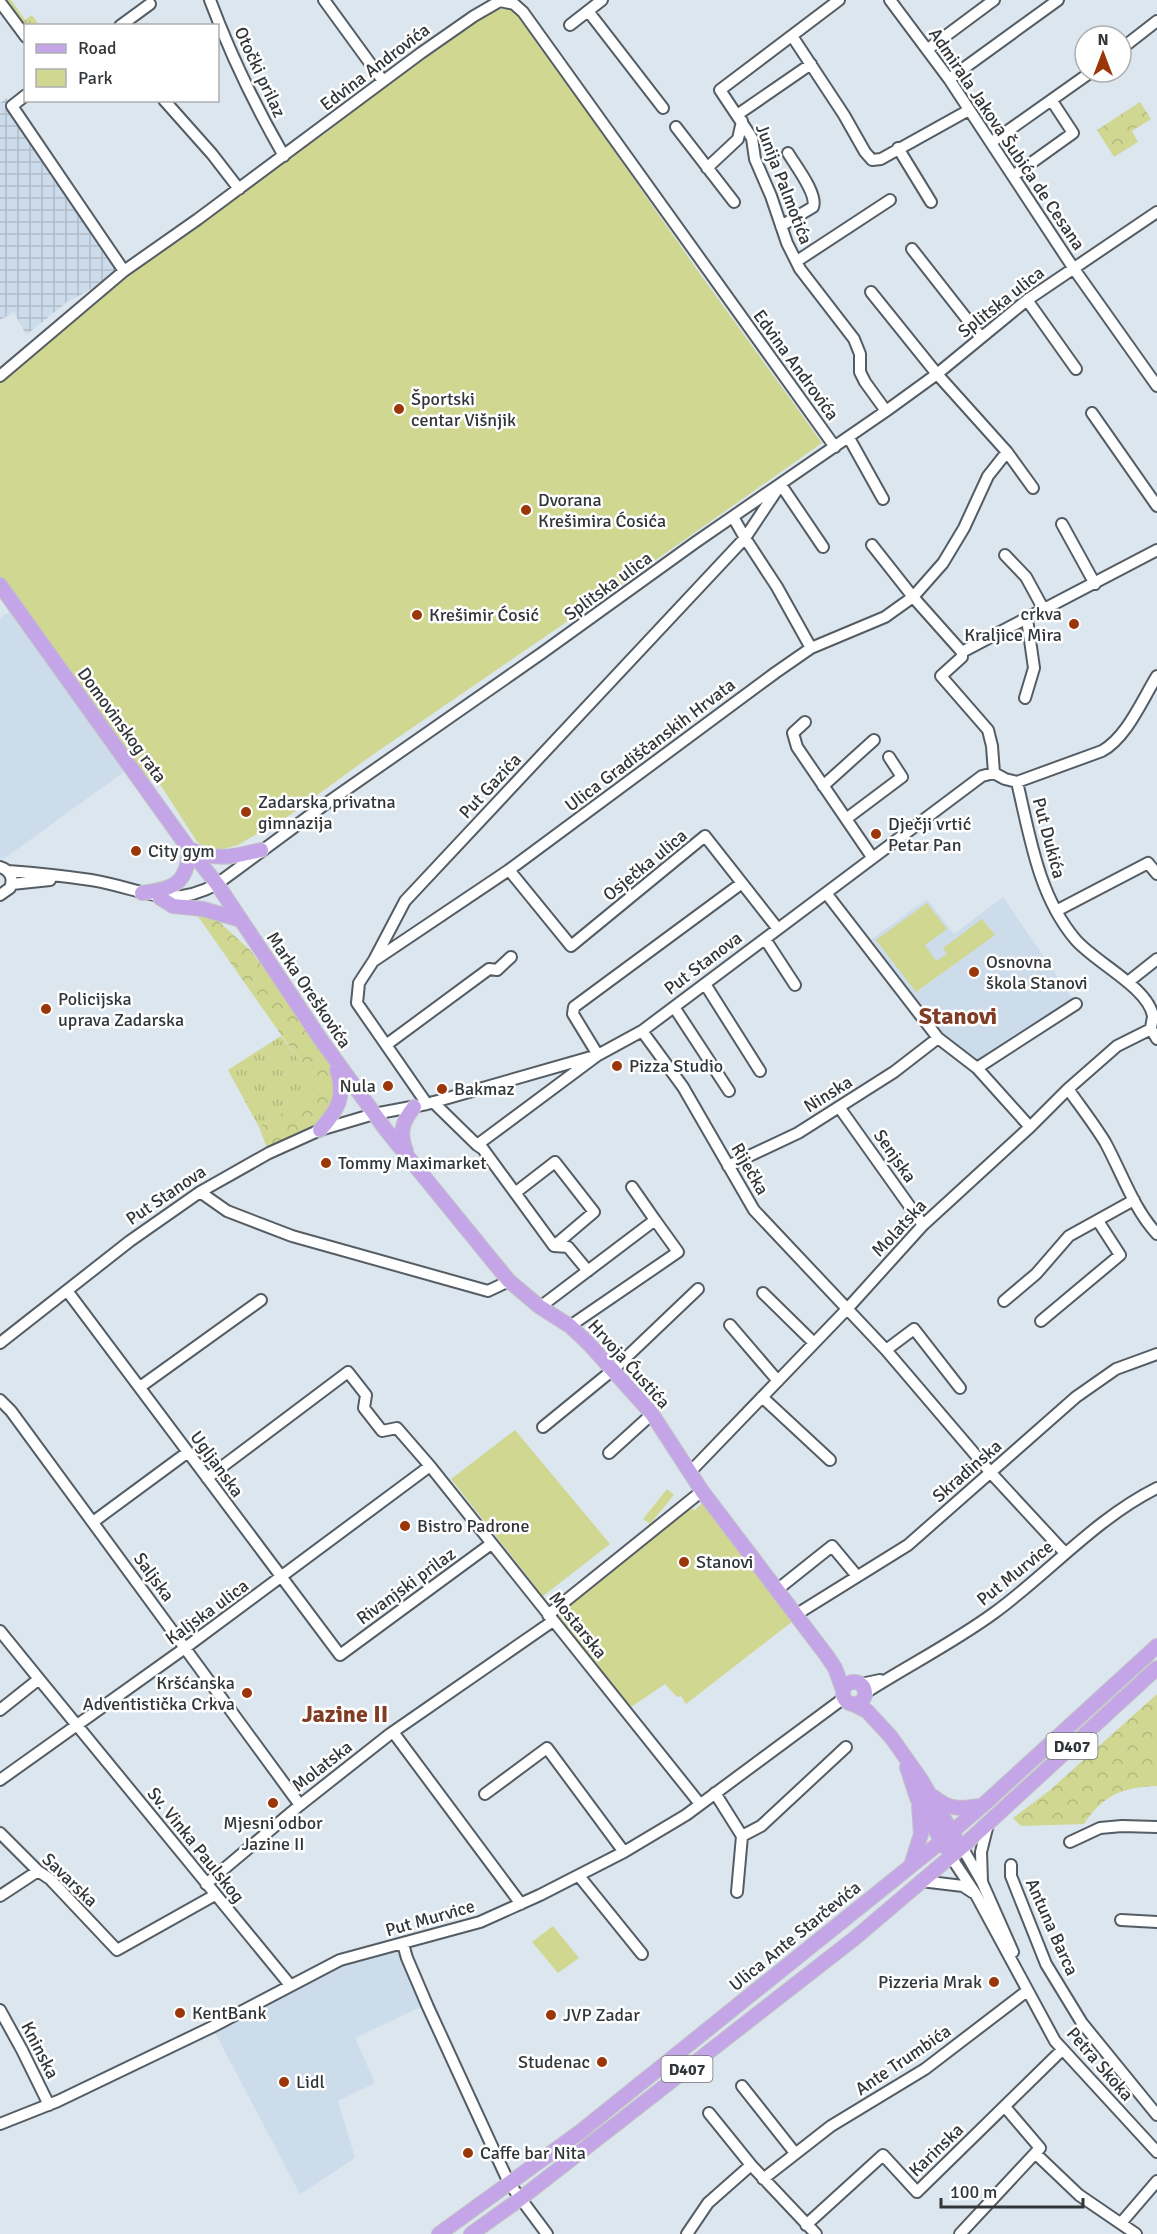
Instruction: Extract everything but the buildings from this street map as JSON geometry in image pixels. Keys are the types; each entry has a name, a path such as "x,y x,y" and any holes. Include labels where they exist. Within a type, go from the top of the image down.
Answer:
{"main road":[{"name":"Domovinskog rata","path":"0,585 189,849 217,884"},
{"path":"142,893 164,890 180,881 188,863 189,849 217,858 261,850"},
{"name":"Marka Oreškovića","path":"217,884 374,1114"},
{"path":"160,898 179,908 203,909 241,920"},
{"path":"320,1130 338,1107 343,1087 329,1051"},
{"path":"408,1158 401,1139 401,1130 405,1118 425,1104"},
{"path":"374,1114 509,1281"},
{"name":"Hrvoja Ćustića","path":"509,1281 540,1307 570,1326 614,1369 652,1414 690,1472 697,1495 797,1614 835,1668 847,1697 880,1722"},
{"name":"Ulica Ante Starčevića","path":"439,2234 580,2132 911,1867 982,1806 1157,1646"},
{"name":"Hrvoja Ćustića","path":"835,1668 860,1687 905,1759 956,1852"},
{"name":"Ulica Ante Starčevića","path":"471,2234 520,2199 855,1938 988,1824 1157,1668"},
{"path":"848,1684 860,1687 863,1700 847,1697 848,1684"},
{"path":"911,1867 921,1834 923,1795 955,1809 982,1806"}],"street":[{"name":"Otočki prilaz","path":"210,0 255,107 284,156"},
{"path":"324,0 383,81"},
{"path":"570,25 602,0"},
{"path":"840,0 792,36 865,152 872,159 881,159 969,110"},
{"name":"Admirala Jakova Šubića de Cesana","path":"890,0 949,79 1074,269 1156,382"},
{"path":"928,49 993,0"},
{"path":"949,79 1058,0"},
{"name":"Edvina Androvića","path":"0,376 124,272 383,81 493,3 500,1 514,4 530,22 835,447"},
{"path":"0,2 24,34"},
{"path":"123,24 150,4"},
{"path":"588,11 663,108"},
{"path":"1133,40 1157,21"},
{"name":"Junija Palmotića","path":"792,36 720,90 752,138 755,159 796,261 812,286 854,339 860,354 860,372 886,411"},
{"path":"707,168 738,140 740,118 811,64"},
{"path":"992,142 1075,84"},
{"path":"24,97 12,106 124,272"},
{"path":"1013,176 1073,133 1052,101"},
{"path":"166,102 212,154 239,189"},
{"path":"676,127 734,202"},
{"path":"898,148 931,202"},
{"path":"781,226 813,207 815,203 813,195 788,153"},
{"path":"796,261 890,200"},
{"name":"Splitska ulica","path":"71,878 111,884 160,898 187,897 199,894 217,884 261,850 733,517 849,438 937,374 1027,300 1157,212"},
{"path":"912,249 981,337"},
{"path":"871,291 937,374 1007,452 1033,488"},
{"path":"1027,300 1076,369"},
{"path":"1092,413 1157,506"},
{"path":"849,438 883,499"},
{"name":"Ulica Gradiščanskih Hrvata","path":"374,960 509,870 811,648 885,617 913,597 943,563 964,528 988,476 1007,452"},
{"path":"781,484 823,547"},
{"name":"Put Gazića","path":"554,1246 483,1149 425,1104 357,1003 359,983 374,960 405,901 745,538 781,484"},
{"path":"733,517 777,587 811,648"},
{"path":"1062,524 1095,584"},
{"path":"873,545 913,597 962,652 962,657 941,676 988,730 994,773 1005,779 1017,782 1111,746 1120,737 1157,676"},
{"path":"962,652 1157,550"},
{"path":"1005,555 1026,577 1044,610"},
{"path":"1025,698 1034,668 1027,619"},
{"path":"805,722 793,733 797,747 872,857"},
{"path":"824,786 874,740"},
{"path":"846,819 902,777 889,758"},
{"name":"Put Stanova","path":"0,1343 68,1292 130,1241 200,1192 269,1153 320,1130 374,1114 425,1104 598,1054 642,1031 982,776 994,773"},
{"name":"Put Dukića","path":"1017,782 1041,881 1056,911 1075,940 1088,953 1128,982 1147,1003 1153,1016 1151,1029 1157,1039"},
{"name":"Osječka ulica","path":"509,870 571,946 705,836 778,929"},
{"path":"1056,911 1148,863 1157,874"},
{"path":"4,869 71,878"},
{"path":"0,894 7,891 12,884 10,874 4,869"},
{"path":"12,884 71,878"},
{"path":"477,1145 598,1054 573,1014 574,1007 742,883"},
{"path":"826,893 938,1038 977,1068 1030,1127"},
{"path":"765,939 795,985"},
{"path":"386,1045 489,969 497,970 511,957"},
{"path":"1128,982 1157,959"},
{"path":"705,984 760,1071"},
{"path":"977,1068 1076,1004"},
{"path":"674,1007 729,1091"},
{"name":"Molatska","path":"690,1472 848,1308 923,1225 1117,1046 1151,1029"},
{"name":"Riječka","path":"642,1031 683,1088 754,1210 848,1308 991,1473 1065,1553"},
{"name":"Ninska","path":"728,1166 798,1133 894,1072 938,1038"},
{"path":"1068,1089 1104,1142 1134,1200 1149,1226 1157,1234"},
{"name":"Senjska","path":"840,1107 923,1225"},
{"path":"515,1193 555,1162 594,1212 554,1246"},
{"path":"570,1326 678,1252 632,1187"},
{"path":"200,1192 227,1211 292,1236 367,1255 488,1291 509,1281"},
{"path":"1004,1301 1036,1274 1070,1236 1134,1200"},
{"path":"540,1307 655,1220"},
{"path":"1041,1321 1120,1255 1098,1221"},
{"path":"554,1246 568,1247 588,1271"},
{"path":"543,1427 614,1369 698,1289"},
{"name":"Ugljanska","path":"68,1292 340,1655"},
{"path":"763,1293 814,1343"},
{"path":"140,1387 261,1300"},
{"path":"730,1324 778,1381"},
{"path":"886,1350 914,1329 960,1388"},
{"name":"Skradinska","path":"797,1614 908,1545 1076,1397 1116,1369 1157,1354"},
{"name":"Mostarska","path":"207,1478 348,1372 366,1395 364,1408 382,1431 397,1428 430,1466 700,1804"},
{"path":"762,1397 830,1460"},
{"name":"Saljska","path":"0,1400 11,1411 300,1804"},
{"path":"609,1453 652,1414"},
{"path":"93,1522 188,1452"},
{"name":"Kaljska ulica","path":"0,1780 281,1578 430,1466"},
{"name":"Put Murvice","path":"860,1687 889,1677 994,1613 1065,1553 1135,1499 1157,1488"},
{"name":"Molatska","path":"206,1884 300,1804 393,1732 551,1618 697,1495"},
{"name":"Rivanjski prilaz","path":"340,1655 491,1544"},
{"path":"778,1589 832,1546 857,1576"},
{"name":"Sv. Vinka Paulskog","path":"0,1631 290,1985"},
{"path":"0,1710 39,1679"},
{"name":"Put Murvice","path":"0,2124 49,2105 212,2027 340,1960 480,1922 579,1876 624,1852 700,1804 847,1697"},
{"path":"393,1732 521,1904"},
{"path":"742,1836 761,1826 846,1747"},
{"path":"485,1794 547,1748 624,1852"},
{"path":"715,1793 742,1836 737,1892"},
{"path":"982,1882 981,1852 988,1824"},
{"path":"1070,1842 1100,1828 1157,1827"},
{"name":"Savarska","path":"0,1833 38,1871 50,1879 117,1950 215,1895"},
{"name":"Petra Skoka","path":"956,1852 982,1882 1027,1991"},
{"name":"Petra Skoka","path":"956,1852 1027,1991 1062,2050 1156,2151"},
{"name":"Antuna Barca","path":"1011,1865 1011,1876 1046,1964 1082,2023 1157,2115"},
{"path":"0,1896 38,1871"},
{"path":"579,1876 642,1954"},
{"path":"921,1881 963,1886 975,1893"},
{"path":"1121,1920 1157,1922"},
{"path":"403,1944 428,2007 509,2182 547,2234"},
{"name":"Ante Trumbića","path":"763,2179 831,2126 925,2069 1027,1991"},
{"name":"Kninska","path":"0,2010 49,2105"},
{"name":"Karinska","path":"806,2224 883,2155 917,2192 1062,2050"},
{"path":"742,2086 795,2153"},
{"path":"960,2234 1040,2148 1005,2107"},
{"path":"709,2113 763,2179 816,2234"},
{"path":"1036,2154 1079,2195 1136,2234"},
{"path":"687,2234 708,2203 751,2165"},
{"path":"1121,2223 1157,2181"}],"shaded area":[{"path":"7,98 124,271 67,302 26,335 14,312 0,320 0,103"},
{"path":"16,607 131,767 2,860 0,857 0,618"},
{"name":"Osnovna škola Stanovi","path":"1003,897 1076,1004 977,1068 938,1038 872,939 927,899 954,934"},
{"path":"403,1944 428,2007 416,2009 355,2038 375,2083 338,2101 355,2158 300,2194 212,2027 340,1960"}],"green space":[{"path":"5,0 11,0 25,20 32,15 38,24 24,24 24,27"},
{"name":"Športski centar Višnjik","path":"510,9 518,13 698,271 822,443 368,758 290,815 238,845 216,851 198,843 161,786 131,767 0,585 0,376 124,280 285,160 323,135 391,82 490,13"},
{"path":"1140,102 1151,119 1132,131 1138,142 1114,157 1097,130"},
{"path":"927,903 947,929 925,945 936,961 947,954 943,948 982,919 995,935 916,992 876,940"},
{"path":"197,915 216,919 250,950 353,1084 346,1095 300,1138 269,1153 259,1127 306,1098 315,1083"},
{"path":"281,1036 316,1083 307,1098 259,1127 228,1070"},
{"path":"515,1430 610,1544 543,1596 451,1479"},
{"path":"667,1489 674,1495 650,1524 643,1519"},
{"name":"Stanovi","path":"702,1503 793,1621 686,1704 681,1696 677,1697 665,1684 631,1707 556,1613 690,1508 695,1510"},
{"path":"1157,1694 1157,1786 1134,1788 1106,1799 1084,1824 1021,1826 1013,1818 1050,1790"},
{"path":"553,1926 579,1958 558,1973 532,1942"}],"place":[{"name":"Športski centar Višnjik","path":"399,409"},
{"name":"Dvorana Krešimira Ćosića","path":"526,510"},
{"name":"Krešimir Ćosić","path":"417,615"},
{"name":"crkva Kraljice Mira","path":"1074,624"},
{"name":"Zadarska privatna gimnazija","path":"246,812"},
{"name":"Dječji vrtić Petar Pan","path":"876,834"},
{"name":"City gym","path":"136,851"},
{"name":"Osnovna škola Stanovi","path":"974,972"},
{"name":"Policijska uprava Zadarska","path":"46,1009"},
{"name":"Pizza Studio","path":"617,1066"},
{"name":"Nula","path":"388,1086"},
{"name":"Bakmaz","path":"442,1089"},
{"name":"Tommy Maximarket","path":"326,1163"},
{"name":"Bistro Padrone","path":"405,1526"},
{"name":"Stanovi","path":"684,1562"},
{"name":"Kršćanska Adventistička Crkva","path":"247,1693"},
{"name":"Mjesni odbor Jazine II","path":"273,1803"},
{"name":"Pizzeria Mrak","path":"994,1982"},
{"name":"KentBank","path":"180,2013"},
{"name":"JVP Zadar","path":"551,2015"},
{"name":"Studenac","path":"602,2062"},
{"name":"Lidl","path":"284,2082"},
{"name":"Caffe bar Nita","path":"468,2153"}],"district":[{"name":"Stanovi","path":"958,1016"},
{"name":"Jazine II","path":"345,1714"}]}
